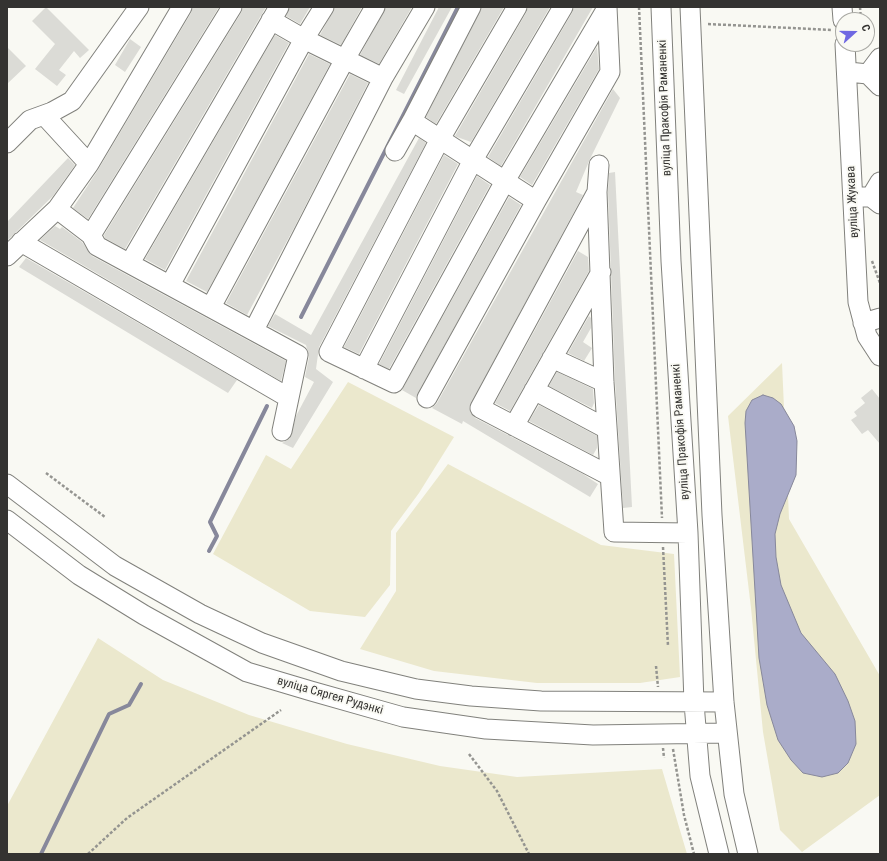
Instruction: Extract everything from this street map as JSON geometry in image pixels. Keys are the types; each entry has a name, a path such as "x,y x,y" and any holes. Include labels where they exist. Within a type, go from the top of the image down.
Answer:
{"street":[{"path":"7,143 30,120 44,115 72,101 139,7"},
{"path":"7,256 57,208 89,164 182,7"},
{"path":"91,235 232,7"},
{"path":"170,285 304,39 324,7"},
{"path":"211,307 345,59 375,7"},
{"path":"254,330 383,78 426,7"},
{"path":"395,151 471,7"},
{"path":"517,7 440,139 329,352 394,383 505,181 607,7"},
{"path":"364,369 473,160 563,7"},
{"path":"427,398 536,201 610,72 607,7"},
{"name":"вуліца Пракофія Раманенкі","path":"660,7 671,261 688,533 696,732 700,776 719,854"},
{"path":"690,7 700,259 713,522 726,733 734,794 748,854"},
{"path":"130,263 275,13 304,39 383,78"},
{"name":"вуліца Жукава","path":"845,52 871,195 858,302 872,321 867,336 880,356"},
{"path":"848,72 874,80 880,58"},
{"path":"44,115 89,164"},
{"path":"412,121 536,201"},
{"path":"598,165 597,192 604,382 614,532 688,533"},
{"path":"597,192 480,408 610,476"},
{"path":"57,208 91,235 97,246 298,355 282,431"},
{"path":"21,242 289,398"},
{"path":"671,261 674,269 686,274 698,268 700,259"},
{"path":"514,426 601,272"},
{"path":"552,358 604,382"},
{"path":"534,390 607,429"},
{"path":"7,484 115,566 200,614 262,642 341,671 416,689 471,696 541,701 724,702"},
{"name":"вуліца Сяргея Рудэнкі","path":"7,520 79,575 144,615 254,674 403,717 486,729 593,735 696,732 726,733"}],"path":[{"path":"639,7 668,646"},
{"path":"708,24 835,31"},
{"path":"46,473 105,517"},
{"path":"656,666 658,691"},
{"path":"88,854 127,818 281,710"},
{"path":"469,754 497,791 529,854"},
{"path":"674,758 684,815 694,854"}],"shaded area":[{"path":"782,363 784,408 794,426 797,441 796,475 788,495 789,519 880,676 880,795 802,852 780,830 763,732 751,608 728,416"},
{"path":"348,382 454,437 419,493 391,531 390,585 365,617 310,611 213,554 266,455 291,469"},
{"path":"448,464 601,545 674,554 680,677 640,683 537,683 434,671 360,649 396,591 396,533"},
{"path":"98,638 163,680 249,715 347,744 440,766 517,777 662,769 687,854 7,854 7,806"}],"water":[{"path":"763,395 773,398 781,404 794,426 797,441 796,475 780,514 775,534 776,557 781,585 801,633 835,674 848,701 855,721 856,744 848,763 838,773 822,777 803,773 791,760 778,740 767,705 759,658 745,423 746,411 752,400"}],"building":[{"path":"46,7 89,50 80,58 74,51 59,70 66,75 57,86 35,69 55,44 32,21"},
{"path":"193,7 219,7 88,219 73,208 98,170 191,13"},
{"path":"243,7 266,7 125,249 105,238 104,235 241,13"},
{"path":"290,7 310,7 300,24 286,16"},
{"path":"335,7 362,7 341,45 320,35"},
{"path":"386,7 412,7 379,64 360,55"},
{"path":"439,7 452,7 404,94 396,90"},
{"path":"482,7 504,7 436,124 426,117"},
{"path":"528,7 550,7 471,142 455,136 526,13"},
{"path":"574,7 593,7 501,166 488,157 572,13"},
{"path":"275,35 289,43 165,270 145,259"},
{"path":"130,39 141,47 125,72 115,65"},
{"path":"7,47 26,66 7,84"},
{"path":"597,47 599,69 532,185 520,177"},
{"path":"309,54 330,64 207,292 186,281"},
{"path":"350,74 368,83 294,228 247,315 226,303"},
{"path":"613,89 620,98 590,159 576,192 583,195 469,408 475,418 583,474 598,484 590,497 463,421 462,424 432,408 437,403"},
{"path":"419,138 426,143 319,347 316,369 333,382 293,448 282,443 290,438 296,416 314,382 305,377 309,357 306,345 268,326 275,314 311,335"},
{"path":"444,155 458,164 359,354 344,347"},
{"path":"68,158 75,165 53,196 7,241 7,222"},
{"path":"615,172 632,507 623,508 615,381 608,192 609,173"},
{"path":"477,176 490,185 389,369 379,364"},
{"path":"509,197 521,205 416,398 402,390"},
{"path":"55,226 60,229 62,227 82,242 92,256 286,361 281,381 40,240"},
{"path":"578,251 588,257 589,271 510,411 495,403"},
{"path":"26,258 237,380 228,393 19,267"},
{"path":"589,316 591,318 591,328 583,342 592,348 584,361 568,353"},
{"path":"557,372 593,389 594,403 592,408 549,386"},
{"path":"872,389 880,399 880,444 868,430 862,434 851,420 857,416 854,412 865,403 861,398"},
{"path":"539,405 597,436 597,448 593,455 529,421"}],"waterway":[{"path":"301,317 458,7"},
{"path":"209,551 217,536 210,522 267,406"},
{"path":"41,854 109,714 129,705 141,684"}]}
